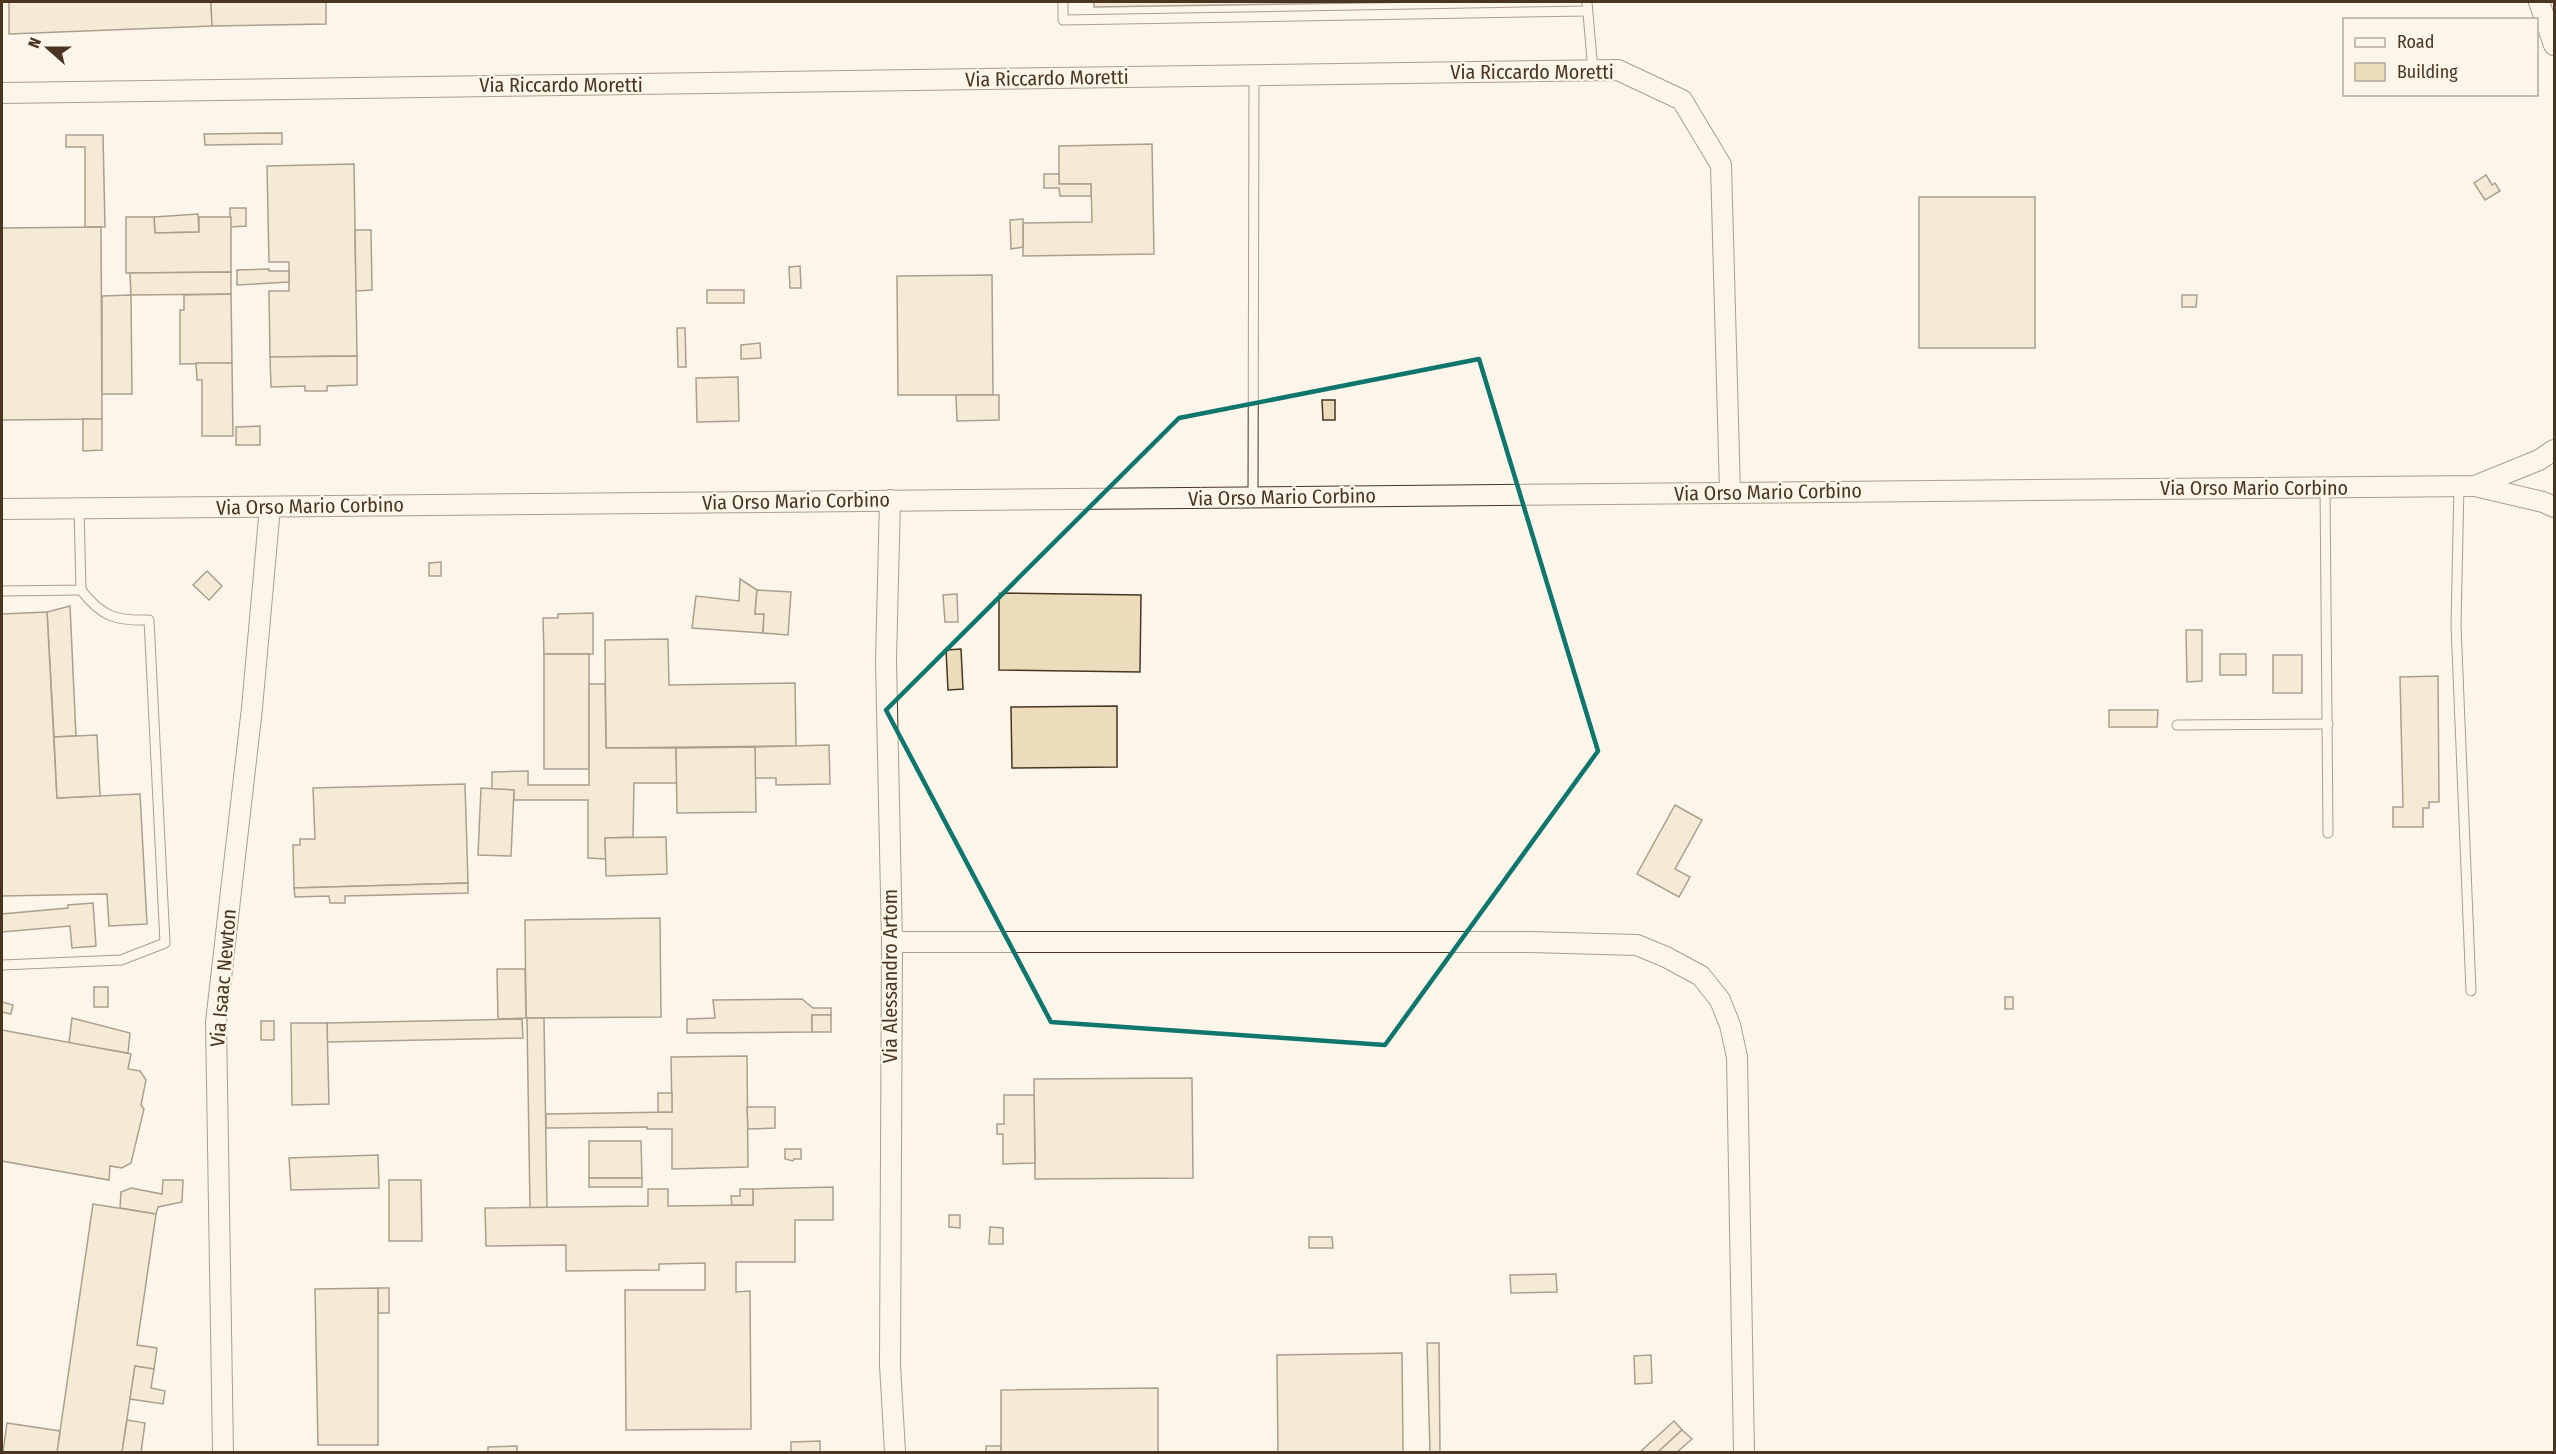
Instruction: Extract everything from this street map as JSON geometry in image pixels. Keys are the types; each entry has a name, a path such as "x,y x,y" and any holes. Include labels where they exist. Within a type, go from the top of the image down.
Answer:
{"street":[{"path":"2539,2 2554,45"},
{"name":"Via Riccardo Moretti","path":"2,93 1618,70 1682,100 1721,165 1730,492"},
{"name":"Via Orso Mario Corbino","path":"2,509 2467,486 2539,460 2554,450"},
{"path":"2467,486 2543,502 2554,507"},
{"name":"Via Alessandro Artom","path":"890,500 886,661 892,942 890,1365 895,1452"},
{"name":"Via Isaac Newton","path":"223,1452 216,1022 252,708 270,507"},
{"path":"892,942 1530,942 1637,945 1666,957 1701,976 1720,1000 1730,1025 1737,1057 1744,1452"}],"lane":[{"path":"1063,2 1063,20 1587,6 1593,70"},
{"path":"1253,497 1254,74"},
{"path":"2467,486 2456,625 2471,991"},
{"path":"2325,488 2328,833"},
{"path":"2,965 121,960 165,943 149,620 122,621 95,608 81,590 79,508"},
{"path":"2,591 81,590"},
{"path":"2177,725 2328,724"}],"highlighted area":[{"path":"1479,359 1598,751 1385,1045 1051,1022 886,710 1179,418"}],"building":[{"path":"9,2 211,2 212,26 9,34"},
{"path":"211,2 326,2 326,24 212,26"},
{"path":"1094,2 1419,2 1094,7"},
{"path":"282,133 282,144 205,145 204,134"},
{"path":"66,135 103,135 105,227 85,227 85,147 66,147"},
{"path":"1152,144 1154,254 1023,256 1023,223 1092,222 1091,184 1059,184 1059,146"},
{"path":"354,164 357,356 270,357 269,291 289,291 289,262 269,262 267,166"},
{"path":"1044,174 1059,174 1059,184 1091,184 1091,196 1060,196 1059,188 1044,188"},
{"path":"2486,175 2492,185 2495,183 2500,191 2485,200 2474,183"},
{"path":"1919,197 2035,197 2035,348 1919,348"},
{"path":"230,208 246,208 246,226 230,227"},
{"path":"198,214 199,232 155,233 154,217"},
{"path":"126,217 154,217 155,233 199,232 199,217 231,217 231,272 126,273"},
{"path":"1023,219 1023,247 1011,249 1010,220"},
{"path":"101,227 102,419 2,420 2,228"},
{"path":"355,230 371,230 372,290 356,291"},
{"path":"800,266 801,288 790,288 789,267"},
{"path":"269,269 269,271 289,271 289,282 237,285 237,270"},
{"path":"231,272 231,294 131,295 130,273"},
{"path":"992,275 993,395 898,395 897,276"},
{"path":"707,290 744,290 744,303 707,303"},
{"path":"231,294 232,363 180,364 180,310 184,310 184,295"},
{"path":"131,295 132,394 102,394 102,296"},
{"path":"2182,295 2197,295 2196,307 2182,307"},
{"path":"677,328 685,328 686,367 678,367"},
{"path":"760,343 761,358 741,359 741,345"},
{"path":"357,356 357,385 327,386 327,391 305,391 305,386 271,387 270,357"},
{"path":"196,363 232,363 233,436 202,436 202,380 197,380"},
{"path":"738,377 739,421 697,422 696,378"},
{"path":"956,395 999,395 999,420 957,421"},
{"path":"1322,400 1335,400 1335,420 1323,420"},
{"path":"83,419 102,419 102,450 83,451"},
{"path":"260,426 260,445 236,445 236,427"},
{"path":"441,562 441,576 429,576 429,563"},
{"path":"207,571 222,586 209,600 193,585"},
{"path":"740,579 757,590 755,614 764,614 763,633 692,628 696,596 739,601"},
{"path":"757,590 791,592 788,635 763,633 764,614 755,614"},
{"path":"999,593 1141,595 1140,672 999,670"},
{"path":"957,594 958,622 945,622 943,595"},
{"path":"70,606 76,736 54,737 47,612"},
{"path":"47,612 57,798 140,794 147,924 109,926 107,894 2,896 2,614"},
{"path":"593,613 593,654 544,654 543,618 558,618 558,614"},
{"path":"2186,630 2202,630 2202,681 2187,682"},
{"path":"668,639 669,685 795,683 796,746 606,748 605,640"},
{"path":"961,649 963,689 948,690 946,650"},
{"path":"544,654 589,654 589,769 544,769"},
{"path":"2220,654 2246,654 2246,675 2220,675"},
{"path":"2273,655 2302,655 2302,693 2273,693"},
{"path":"2438,676 2439,802 2429,802 2429,808 2423,808 2423,827 2393,827 2393,807 2403,807 2400,677"},
{"path":"589,684 605,684 606,748 676,748 677,783 634,783 633,837 605,838 606,859 588,858 588,800 514,800 514,790 492,789 492,772 528,771 528,785 589,785"},
{"path":"1117,706 1117,767 1012,768 1011,707"},
{"path":"2109,710 2158,710 2157,727 2109,727"},
{"path":"97,735 100,796 57,798 54,737"},
{"path":"829,745 830,784 776,785 776,778 755,778 755,747"},
{"path":"755,747 756,812 677,813 676,748"},
{"path":"465,784 468,883 294,888 293,845 300,845 300,839 315,839 313,788"},
{"path":"481,788 514,790 511,856 478,855"},
{"path":"1675,805 1702,820 1675,869 1690,877 1679,897 1637,874"},
{"path":"666,837 667,874 606,876 605,838"},
{"path":"468,883 468,893 345,896 345,903 330,903 329,896 295,897 294,888"},
{"path":"93,903 96,946 72,948 70,926 2,932 2,914 68,908 68,905"},
{"path":"660,918 661,1017 526,1018 525,920"},
{"path":"497,969 525,969 526,1018 498,1019"},
{"path":"94,987 108,987 108,1007 94,1007"},
{"path":"2005,997 2013,997 2013,1009 2005,1009"},
{"path":"802,999 813,1008 831,1008 831,1015 812,1015 812,1032 687,1033 687,1019 715,1018 713,1000"},
{"path":"2,1002 13,1005 11,1014 2,1012"},
{"path":"812,1015 831,1015 831,1032 812,1032"},
{"path":"72,1018 130,1033 128,1053 69,1043"},
{"path":"527,1018 544,1018 547,1208 530,1208"},
{"path":"522,1019 523,1038 327,1042 327,1023"},
{"path":"261,1021 274,1021 274,1040 261,1040"},
{"path":"291,1023 327,1023 329,1104 292,1105"},
{"path":"2,1030 131,1054 128,1069 140,1071 146,1080 141,1105 144,1109 131,1163 122,1168 110,1166 109,1180 2,1161"},
{"path":"747,1056 748,1167 672,1169 672,1129 647,1129 647,1127 546,1128 546,1114 672,1112 671,1057"},
{"path":"1192,1078 1193,1178 1035,1179 1034,1079"},
{"path":"658,1093 672,1093 672,1112 658,1112"},
{"path":"1004,1095 1034,1095 1035,1163 1003,1164 1003,1134 997,1134 997,1124 1004,1124"},
{"path":"747,1107 775,1107 775,1128 748,1129"},
{"path":"589,1141 641,1141 642,1178 589,1178"},
{"path":"785,1149 801,1149 801,1159 793,1161 785,1159"},
{"path":"378,1155 379,1188 291,1190 289,1158"},
{"path":"589,1178 642,1178 642,1187 589,1187"},
{"path":"163,1180 183,1180 182,1202 158,1207 156,1214 120,1208 121,1192 131,1188 162,1194"},
{"path":"389,1180 421,1180 422,1241 389,1241"},
{"path":"833,1187 833,1220 795,1220 795,1262 736,1262 736,1292 750,1291 751,1429 626,1430 625,1290 705,1290 705,1263 659,1264 659,1270 566,1271 566,1245 486,1246 485,1208 648,1206 648,1189 668,1189 668,1206 753,1205 753,1189"},
{"path":"740,1189 753,1189 753,1205 732,1205 731,1196 740,1196"},
{"path":"93,1204 156,1214 137,1345 157,1348 154,1369 135,1366 122,1452 57,1452"},
{"path":"949,1215 960,1215 960,1228 949,1227"},
{"path":"990,1227 1003,1228 1003,1244 989,1244"},
{"path":"1309,1237 1332,1237 1333,1248 1309,1248"},
{"path":"1556,1274 1557,1292 1511,1293 1510,1275"},
{"path":"378,1288 389,1288 389,1313 378,1313"},
{"path":"378,1288 378,1445 318,1445 315,1289"},
{"path":"1427,1343 1439,1343 1440,1452 1430,1452"},
{"path":"1402,1353 1403,1452 1278,1452 1277,1355"},
{"path":"1651,1355 1652,1383 1635,1384 1634,1356"},
{"path":"135,1366 154,1369 151,1388 165,1391 163,1404 130,1399"},
{"path":"1158,1388 1158,1452 1001,1452 1001,1390"},
{"path":"127,1420 145,1423 141,1452 122,1452"},
{"path":"1674,1421 1682,1430 1658,1452 1640,1452"},
{"path":"7,1423 60,1431 57,1452 3,1452"},
{"path":"1682,1430 1692,1439 1677,1452 1658,1452"},
{"path":"820,1441 820,1452 791,1452 791,1442"},
{"path":"517,1446 517,1452 488,1452 488,1447"},
{"path":"986,1446 1001,1446 1001,1452 986,1452"}]}
